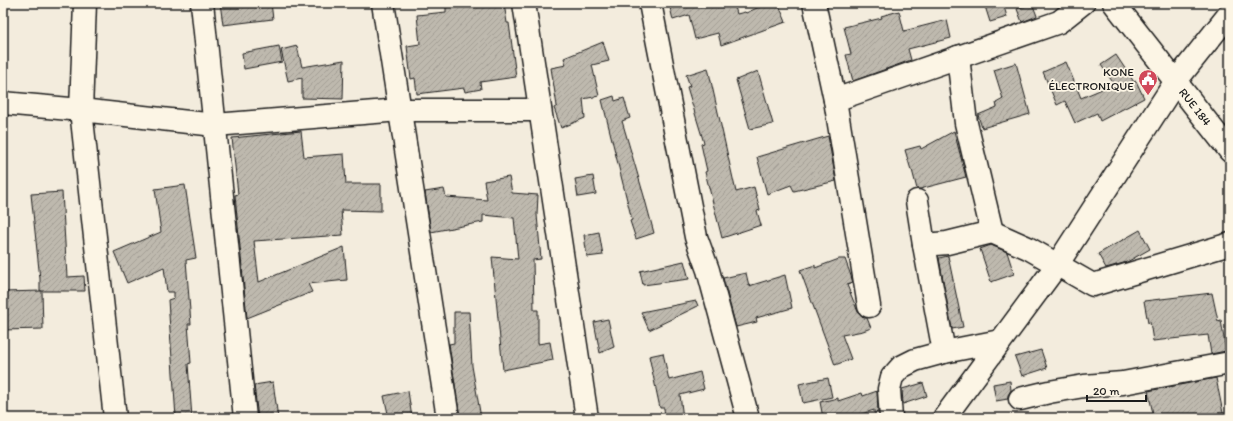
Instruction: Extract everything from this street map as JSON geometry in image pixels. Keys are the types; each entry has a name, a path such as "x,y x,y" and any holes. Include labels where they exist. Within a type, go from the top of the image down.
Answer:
{"street":[{"path":"85,3 81,110 115,418"},
{"path":"202,3 245,418"},
{"path":"383,3 448,418"},
{"path":"524,3 587,418"},
{"path":"650,3 696,237 708,270 748,418"},
{"path":"814,3 835,100 869,306"},
{"path":"835,100 1059,22 1083,3"},
{"name":"RUE 184","path":"1114,3 1230,151"},
{"path":"944,418 1057,265 1176,81 1230,14"},
{"path":"958,57 966,123 992,232"},
{"path":"3,103 81,110 215,126 400,110 540,110"},
{"path":"917,201 944,352"},
{"path":"924,245 947,243 992,232 1028,248 1093,285 1230,244"},
{"path":"891,418 889,388 892,377 901,367 916,360 944,352 1000,341"},
{"path":"1020,399 1084,386 1123,383 1230,364"}],"building":[{"path":"220,3 271,3 273,19 223,25"},
{"path":"446,3 504,3 507,23 509,23 516,77 480,82 481,89 465,92 464,88 417,94 415,78 411,79 407,46 420,44 417,15 446,12"},
{"path":"669,3 734,3 737,14 746,13 768,3 778,3 786,22 721,45 718,33 695,39 689,15 673,20"},
{"path":"984,3 1003,3 1007,17 990,22"},
{"path":"1032,3 1037,16 1022,22 1017,9"},
{"path":"899,11 904,31 947,20 951,38 908,49 911,60 853,81 846,55 851,54 844,27 882,18 881,16"},
{"path":"603,42 609,61 592,65 599,96 583,99 585,118 561,128 554,108 557,106 551,68 566,65 564,58"},
{"path":"279,46 282,62 244,69 242,53"},
{"path":"297,46 302,67 344,60 343,99 302,98 302,78 288,81 281,50"},
{"path":"1116,55 1134,82 1136,81 1144,98 1100,121 1097,113 1075,123 1065,101 1057,105 1043,72 1066,62 1081,98 1114,84 1101,65"},
{"path":"1016,63 1030,114 982,128 978,115 997,107 996,103 1003,99 994,70"},
{"path":"708,68 736,192 754,187 760,210 757,211 761,225 722,238 705,172 707,171 701,144 704,143 687,87 690,86 686,75"},
{"path":"758,71 773,124 750,129 736,80"},
{"path":"614,96 615,101 624,98 630,118 622,121 654,233 636,239 630,221 632,220 602,100"},
{"path":"301,131 304,157 344,154 346,184 381,184 381,211 341,210 343,235 254,241 259,282 344,247 347,280 308,284 312,292 247,318 235,195 238,194 232,138"},
{"path":"954,131 966,177 917,189 905,150 920,146 921,149"},
{"path":"828,136 836,181 794,191 791,185 767,194 757,157"},
{"path":"593,176 596,194 578,197 575,179"},
{"path":"509,177 512,193 538,195 537,215 541,259 533,260 534,310 538,310 538,344 550,342 553,360 503,370 492,257 518,259 514,218 483,215 483,222 431,232 425,192 444,189 446,197 487,200 484,181"},
{"path":"185,185 196,258 186,260 191,324 188,324 191,363 188,364 192,418 176,418 168,300 174,298 174,292 167,292 164,267 127,283 114,252 161,232 155,189"},
{"path":"62,192 67,277 84,276 85,291 40,291 31,194"},
{"path":"1140,230 1150,249 1127,262 1106,268 1098,254"},
{"path":"599,232 603,255 587,257 584,235"},
{"path":"991,245 1007,252 1014,274 991,282 980,249"},
{"path":"948,256 963,327 952,329 939,258"},
{"path":"839,259 845,259 853,283 847,285 858,312 864,318 867,318 871,328 842,335 851,359 835,365 800,270 815,265 815,268"},
{"path":"684,261 689,279 643,285 640,271"},
{"path":"746,273 749,286 785,275 792,308 756,318 757,322 736,327 723,278"},
{"path":"42,291 43,329 3,330 3,292"},
{"path":"1212,293 1218,321 1221,320 1226,351 1211,354 1208,335 1153,341 1150,322 1148,323 1144,301"},
{"path":"696,301 698,306 649,330 641,312"},
{"path":"454,312 469,312 472,366 481,418 460,418 449,344 454,343"},
{"path":"608,319 614,347 600,353 594,322"},
{"path":"1041,350 1047,368 1022,376 1015,357"},
{"path":"663,353 669,380 700,372 704,389 680,395 683,418 665,418 664,408 660,408 649,356"},
{"path":"828,378 832,397 803,403 799,384"},
{"path":"1216,378 1224,418 1154,418 1148,391"},
{"path":"1010,381 1011,390 1008,395 1008,399 996,401 993,384"},
{"path":"273,382 278,418 258,418 254,385"},
{"path":"923,383 927,396 903,404 902,389"},
{"path":"408,391 412,418 389,418 384,396"},
{"path":"877,391 878,412 874,413 874,410 849,418 823,418 820,402 838,398 838,401 862,393 863,396"}],"place":[{"name":"KONE ÉLECTRONIQUE","path":"1148,96"}]}
